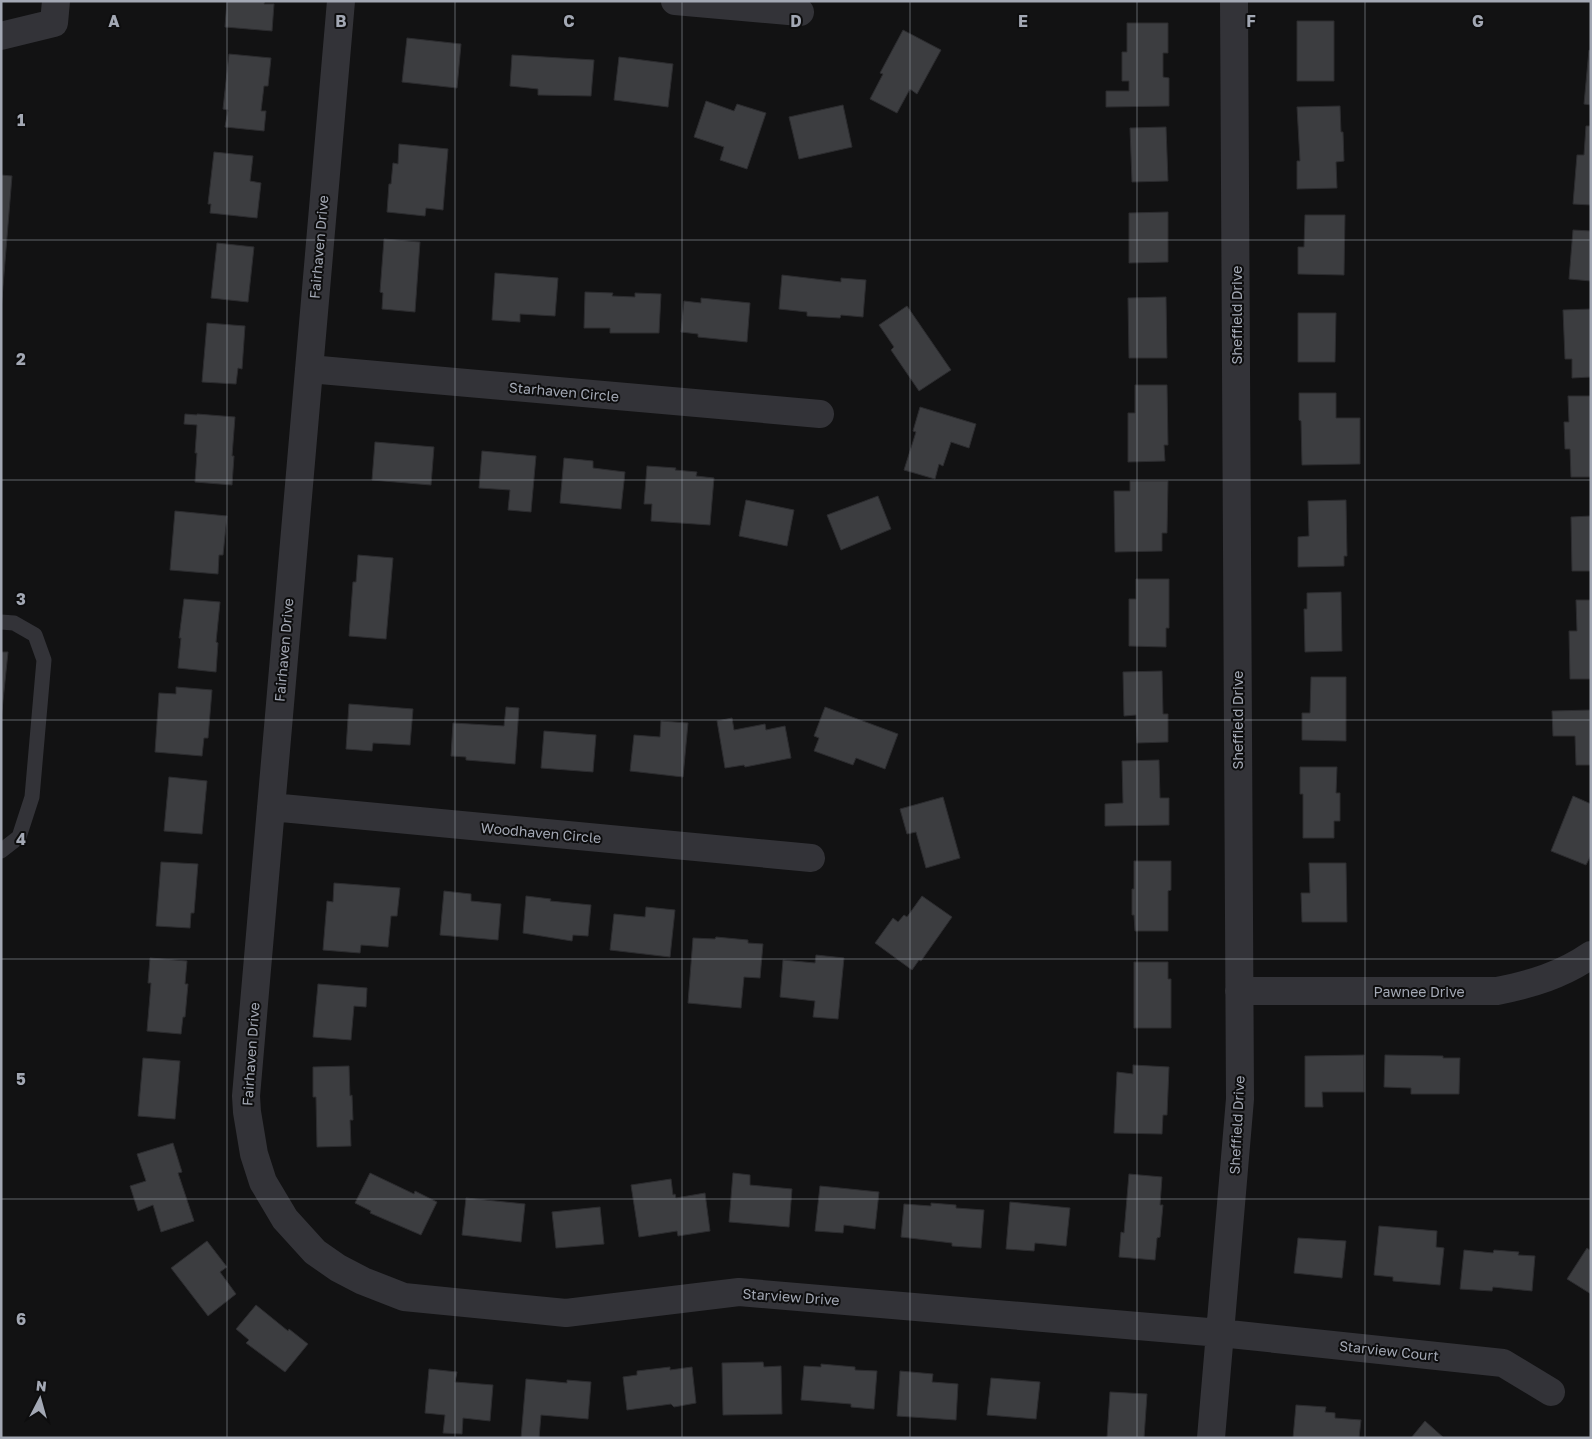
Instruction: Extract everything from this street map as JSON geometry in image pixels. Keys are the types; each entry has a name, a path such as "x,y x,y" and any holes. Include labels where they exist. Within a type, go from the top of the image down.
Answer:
{"street":[{"path":"1,36 54,22 56,1"},
{"name":"Fairhaven Drive","path":"338,1268 315,1252 277,1208 258,1168 248,1124 246,1096 340,1"},
{"path":"675,1 800,12"},
{"name":"Sheffield Drive","path":"1210,1438 1240,1112 1234,1"},
{"name":"Starhaven Circle","path":"308,369 820,414"},
{"name":"Woodhaven Circle","path":"271,807 811,858"},
{"name":"Pawnee Drive","path":"1240,991 1497,991 1524,986 1550,978 1591,955"},
{"name":"Starview Drive","path":"338,1268 404,1297 566,1313 739,1292 1220,1333"},
{"name":"Starview Court","path":"1220,1333 1503,1363 1551,1392"}],"lane":[{"path":"1,622 14,623 35,635 44,660 32,797 19,837 1,851"}],"building":[{"path":"227,1 265,1 264,4 274,4 272,31 225,27"},
{"path":"1297,21 1334,21 1334,81 1297,81"},
{"path":"1127,23 1168,23 1168,53 1163,53 1163,77 1169,78 1169,106 1106,107 1106,91 1129,91 1129,81 1122,81 1122,52 1127,52"},
{"path":"903,30 941,50 917,94 910,89 897,113 870,99 883,74 880,73"},
{"path":"407,38 461,44 457,88 402,82"},
{"path":"1589,50 1591,51 1591,105 1584,104"},
{"path":"229,54 271,58 268,86 264,86 261,111 266,111 264,131 225,127 228,110 223,109"},
{"path":"512,55 594,60 591,96 538,95 538,89 510,86"},
{"path":"619,57 673,64 668,107 614,100"},
{"path":"706,101 734,111 737,104 766,113 747,169 720,160 724,147 694,137"},
{"path":"843,105 852,147 799,159 789,117"},
{"path":"1340,106 1344,161 1336,162 1337,188 1297,189 1297,161 1300,161 1297,107"},
{"path":"1586,126 1591,126 1591,205 1573,204 1577,155 1584,155"},
{"path":"1166,127 1168,181 1132,182 1130,128"},
{"path":"399,144 448,149 443,210 426,208 425,216 387,212 389,184 391,184 393,163 398,164"},
{"path":"214,152 253,156 250,181 261,183 257,218 210,213 211,204 208,204"},
{"path":"1,175 12,176 1,311"},
{"path":"1168,212 1168,262 1129,263 1129,213"},
{"path":"1305,215 1345,215 1344,275 1298,274 1298,247 1304,247"},
{"path":"1573,230 1591,231 1591,281 1569,279"},
{"path":"384,239 420,242 415,312 382,309 383,293 380,292"},
{"path":"217,243 254,247 248,302 211,298"},
{"path":"495,273 558,278 555,316 520,314 520,322 492,320"},
{"path":"782,275 841,282 841,278 866,280 863,317 841,315 840,318 807,316 807,312 779,309"},
{"path":"585,292 613,293 612,296 635,297 635,293 661,294 659,333 610,333 610,328 584,328"},
{"path":"1166,297 1167,358 1129,358 1128,298"},
{"path":"701,298 750,303 747,342 698,337 698,334 681,332 684,301 701,303"},
{"path":"907,306 951,370 919,391 891,350 894,347 879,325"},
{"path":"1591,309 1591,377 1572,378 1572,359 1565,359 1563,310"},
{"path":"1298,313 1336,313 1335,362 1298,362"},
{"path":"207,323 245,326 242,369 238,368 236,384 202,382"},
{"path":"1135,385 1167,385 1168,445 1164,445 1165,461 1128,462 1128,413 1135,413"},
{"path":"1299,393 1336,393 1336,418 1360,418 1360,464 1302,465"},
{"path":"1568,396 1591,396 1591,477 1571,477 1570,449 1565,449 1564,422 1569,422"},
{"path":"920,407 976,424 969,448 951,442 943,466 939,464 935,479 904,470 916,432 913,431"},
{"path":"185,414 235,417 232,485 195,482 197,425 184,424"},
{"path":"375,442 434,447 431,485 372,480"},
{"path":"482,451 536,456 531,512 508,510 510,490 479,488"},
{"path":"564,458 593,461 593,468 625,472 621,509 560,503"},
{"path":"647,466 676,468 675,470 697,472 696,476 714,478 710,525 651,521 652,504 644,504"},
{"path":"1130,481 1168,481 1167,533 1162,533 1162,551 1115,552 1114,491 1130,491"},
{"path":"878,496 891,529 841,550 827,515"},
{"path":"746,500 794,510 787,546 739,536"},
{"path":"1346,500 1347,556 1344,556 1344,566 1298,567 1298,537 1309,536 1308,501"},
{"path":"175,511 227,516 223,555 219,555 218,574 170,570"},
{"path":"1591,516 1591,571 1572,571 1571,517"},
{"path":"358,555 393,558 386,639 349,636 353,582 356,582"},
{"path":"1136,579 1169,579 1169,628 1166,628 1166,647 1129,646 1129,599 1136,599"},
{"path":"1341,592 1342,651 1305,652 1304,609 1307,609 1307,593"},
{"path":"184,599 220,602 216,642 218,643 216,672 178,668 181,638 179,638"},
{"path":"1576,600 1591,600 1591,679 1570,679 1569,631 1577,631"},
{"path":"1,652 8,652 1,720"},
{"path":"1162,671 1163,714 1168,714 1168,742 1137,743 1136,715 1124,716 1123,672"},
{"path":"1311,677 1346,677 1346,741 1302,740 1302,713 1310,713"},
{"path":"176,687 212,690 208,738 204,738 202,756 155,752 159,693 176,694"},
{"path":"349,704 413,709 410,745 373,743 372,751 346,749"},
{"path":"506,707 519,708 515,764 466,760 466,757 451,756 453,723 504,726"},
{"path":"825,707 898,734 885,769 856,758 853,765 814,751 819,738 814,736"},
{"path":"1591,710 1591,765 1576,765 1575,736 1553,736 1552,711"},
{"path":"732,718 734,730 765,724 766,730 785,726 791,758 745,767 744,765 725,768 717,721"},
{"path":"661,721 688,723 683,777 630,771 634,735 660,737"},
{"path":"544,731 596,735 593,772 541,768"},
{"path":"1159,760 1160,798 1169,798 1169,825 1105,826 1105,804 1123,803 1122,761"},
{"path":"1300,767 1337,767 1336,793 1340,793 1340,821 1334,821 1334,838 1303,838 1303,794 1300,794"},
{"path":"169,777 207,781 202,834 164,831"},
{"path":"1573,796 1591,804 1591,855 1586,865 1551,851"},
{"path":"943,797 960,858 926,868 916,832 907,834 900,809"},
{"path":"1134,861 1171,861 1171,890 1168,891 1168,931 1135,931 1134,915 1132,915"},
{"path":"161,862 198,864 194,913 191,913 190,928 156,926"},
{"path":"1309,863 1346,863 1347,922 1302,922 1301,893 1310,893"},
{"path":"334,883 400,888 397,916 391,916 388,947 361,945 360,953 323,950 327,901 333,902"},
{"path":"444,891 471,894 471,901 501,904 498,940 440,935"},
{"path":"526,896 551,899 550,901 591,905 588,936 573,935 572,941 523,933"},
{"path":"922,896 952,917 921,961 919,960 912,970 875,943 893,918 898,922 904,915 907,917"},
{"path":"646,907 675,910 670,957 610,950 614,914 645,917"},
{"path":"716,937 748,940 748,943 763,944 760,978 744,977 741,1008 688,1003 693,938 715,939"},
{"path":"816,955 844,958 838,1019 813,1017 815,1001 780,997 783,960 815,963"},
{"path":"150,958 187,961 185,984 188,984 185,1017 183,1017 181,1034 147,1031 151,983 148,983"},
{"path":"1134,962 1168,962 1168,979 1171,979 1171,1028 1134,1028"},
{"path":"318,984 367,988 366,1007 354,1006 351,1040 313,1037"},
{"path":"1364,1055 1364,1092 1322,1092 1323,1107 1305,1107 1305,1056"},
{"path":"1385,1055 1460,1058 1459,1094 1411,1094 1411,1088 1384,1087"},
{"path":"143,1058 180,1061 175,1119 138,1116"},
{"path":"1133,1065 1169,1067 1167,1115 1163,1115 1162,1134 1114,1133 1117,1072 1133,1074"},
{"path":"349,1066 353,1120 350,1120 351,1146 317,1147 313,1067"},
{"path":"173,1143 182,1172 178,1173 194,1221 161,1232 153,1205 138,1211 130,1186 146,1181 137,1154"},
{"path":"370,1173 414,1194 415,1191 437,1202 421,1235 370,1213 371,1211 355,1203"},
{"path":"733,1173 750,1175 750,1185 792,1189 789,1227 729,1222"},
{"path":"1129,1174 1162,1177 1160,1205 1163,1205 1160,1237 1157,1238 1155,1260 1119,1257 1121,1232 1124,1233"},
{"path":"671,1179 673,1195 675,1194 676,1198 705,1193 710,1231 678,1236 677,1231 639,1237 631,1185"},
{"path":"820,1186 879,1192 875,1229 844,1225 843,1233 815,1231"},
{"path":"466,1198 525,1204 521,1242 462,1235"},
{"path":"1010,1202 1070,1208 1066,1246 1035,1243 1034,1251 1006,1249"},
{"path":"931,1203 956,1205 956,1208 984,1210 981,1248 952,1246 952,1243 901,1237 904,1204 931,1206"},
{"path":"600,1207 604,1244 556,1248 552,1212"},
{"path":"1379,1226 1437,1231 1436,1247 1444,1248 1440,1285 1393,1281 1393,1277 1374,1275"},
{"path":"1298,1238 1346,1241 1342,1278 1294,1273"},
{"path":"207,1241 227,1267 220,1272 236,1294 208,1316 171,1268"},
{"path":"1587,1248 1591,1251 1591,1294 1567,1279"},
{"path":"1464,1250 1493,1253 1494,1250 1519,1252 1518,1255 1535,1256 1532,1291 1493,1287 1492,1291 1460,1289"},
{"path":"256,1305 288,1331 289,1329 308,1344 285,1372 246,1343 249,1340 236,1329"},
{"path":"763,1362 764,1367 781,1366 782,1414 723,1415 722,1363"},
{"path":"821,1364 855,1367 855,1370 877,1371 874,1409 851,1407 851,1404 801,1400 804,1366 821,1367"},
{"path":"670,1367 670,1370 692,1367 696,1403 674,1407 671,1404 627,1410 623,1377 637,1375 637,1371"},
{"path":"429,1369 457,1372 455,1382 493,1385 490,1421 463,1418 462,1434 443,1433 445,1415 425,1413"},
{"path":"900,1371 933,1374 932,1382 958,1384 956,1420 897,1416"},
{"path":"991,1378 1040,1382 1036,1419 987,1415"},
{"path":"526,1379 567,1383 567,1380 591,1382 588,1419 541,1415 539,1438 521,1438"},
{"path":"1110,1392 1147,1394 1144,1438 1107,1438"},
{"path":"1296,1405 1326,1407 1325,1412 1335,1413 1335,1418 1361,1420 1359,1438 1293,1438"},
{"path":"1425,1421 1444,1438 1411,1438"}]}
